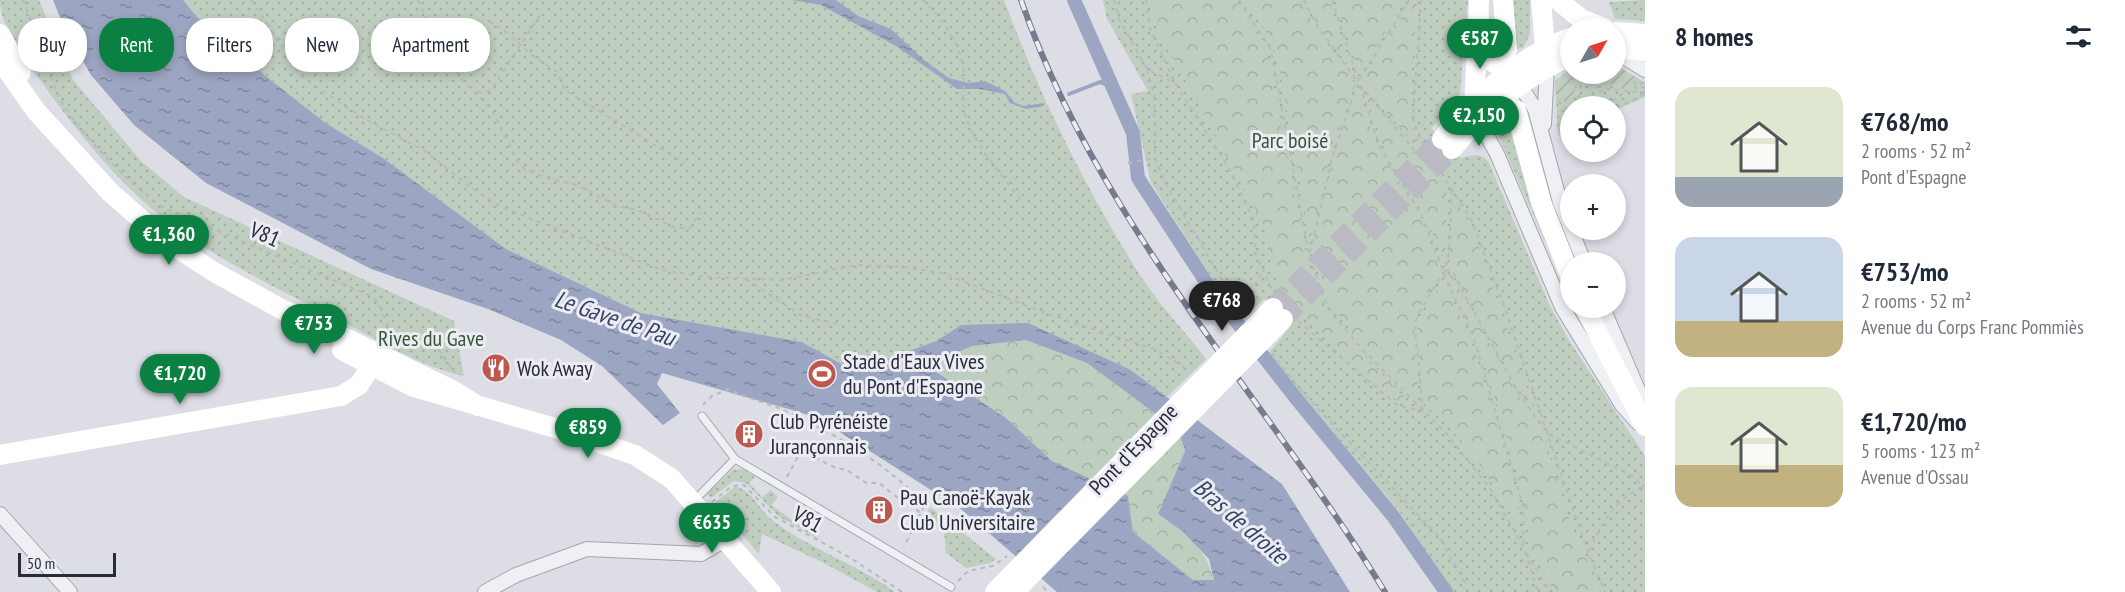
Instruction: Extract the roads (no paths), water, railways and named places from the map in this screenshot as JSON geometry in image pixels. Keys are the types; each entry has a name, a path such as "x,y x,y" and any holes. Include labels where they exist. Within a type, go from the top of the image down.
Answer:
{"main road":[{"path":"1476,112 1479,0"},
{"path":"1503,0 1507,50"},
{"path":"1541,0 1546,59"},
{"path":"1558,0 1580,18"},
{"path":"1478,29 1490,62 1517,77"},
{"path":"1626,32 1645,33"},
{"path":"0,34 47,111 92,172"},
{"path":"1452,142 1476,112 1517,77 1546,59 1560,47"},
{"path":"1626,50 1645,51"},
{"path":"1546,59 1560,57"},
{"path":"0,60 36,111 125,207 162,238 214,272 283,310 396,363 478,405"},
{"path":"1516,110 1541,202 1561,252"},
{"name":"Pont d'Espagne","path":"995,592 1276,307 1014,592"},
{"path":"283,310 297,324 371,366 414,387 635,455 672,479 700,504 725,540 771,592"},
{"path":"1590,318 1645,426"},
{"path":"371,366 396,363"},
{"path":"0,455 341,396 359,386 371,366"}],"street":[{"path":"1626,57 1645,70"},
{"path":"1544,138 1546,59"},
{"path":"1517,77 1535,109 1560,202 1580,252"},
{"path":"1476,112 1492,143 1563,307 1622,405 1645,431"},
{"path":"1452,142 1477,136 1492,143"},
{"path":"1607,318 1645,406"},
{"path":"0,514 70,592"},
{"path":"485,592 516,575 587,549 701,554 725,540"}],"lane":[{"path":"702,416 735,459 951,587"},
{"path":"700,504 735,459"}],"water":[{"path":"53,0 183,0 198,18 186,18 186,72 261,72 327,124 383,158 506,249 641,313 802,342 854,371 936,341 961,325 1028,323 1131,370 1282,484 1350,592 1057,592 961,509 816,417 662,373 657,384 680,413 663,425 602,366 561,340 488,309 371,269 206,183 134,125 87,68 87,18 60,18","holes":["1026,340 1087,363 1179,431 1185,451 1158,514 1183,532 1209,559 1214,580 1193,580 1133,532 1128,496 1052,461 1006,418 926,365 972,346"]},
{"path":"792,0 836,0 858,16 891,29 924,60 949,78 968,83 985,81 1005,91 1015,103 1024,106 1044,103 1044,106 1026,109 1010,103 1005,94 980,89 957,89 896,46 821,5"}],"waterway":[{"path":"1074,0 1133,133 1138,178 1208,285 1295,397 1393,516 1446,592"},
{"path":"1069,94 1100,82 1114,87"}],"tunnel":[{"path":"1273,308 1442,139"},
{"path":"1283,319 1452,149"}],"railway":[{"path":"1021,0 1053,81 1093,158 1138,232 1186,305 1338,519 1385,592"}],"place":[{"name":"Wok Away","path":"496,368"},
{"name":"Stade d'Eaux Vives du Pont d'Espagne","path":"822,374"},
{"name":"Club Pyrénéiste Jurançonnais","path":"749,434"},
{"name":"Pau Canoë-Kayak Club Universitaire","path":"879,510"}],"park label":[{"name":"Parc boisé","path":"1290,140"},
{"name":"Rives du Gave","path":"431,338"}],"water label":[{"name":"Le Gave de Pau","path":"615,318"},
{"name":"Bras de droite","path":"1241,521"}]}
